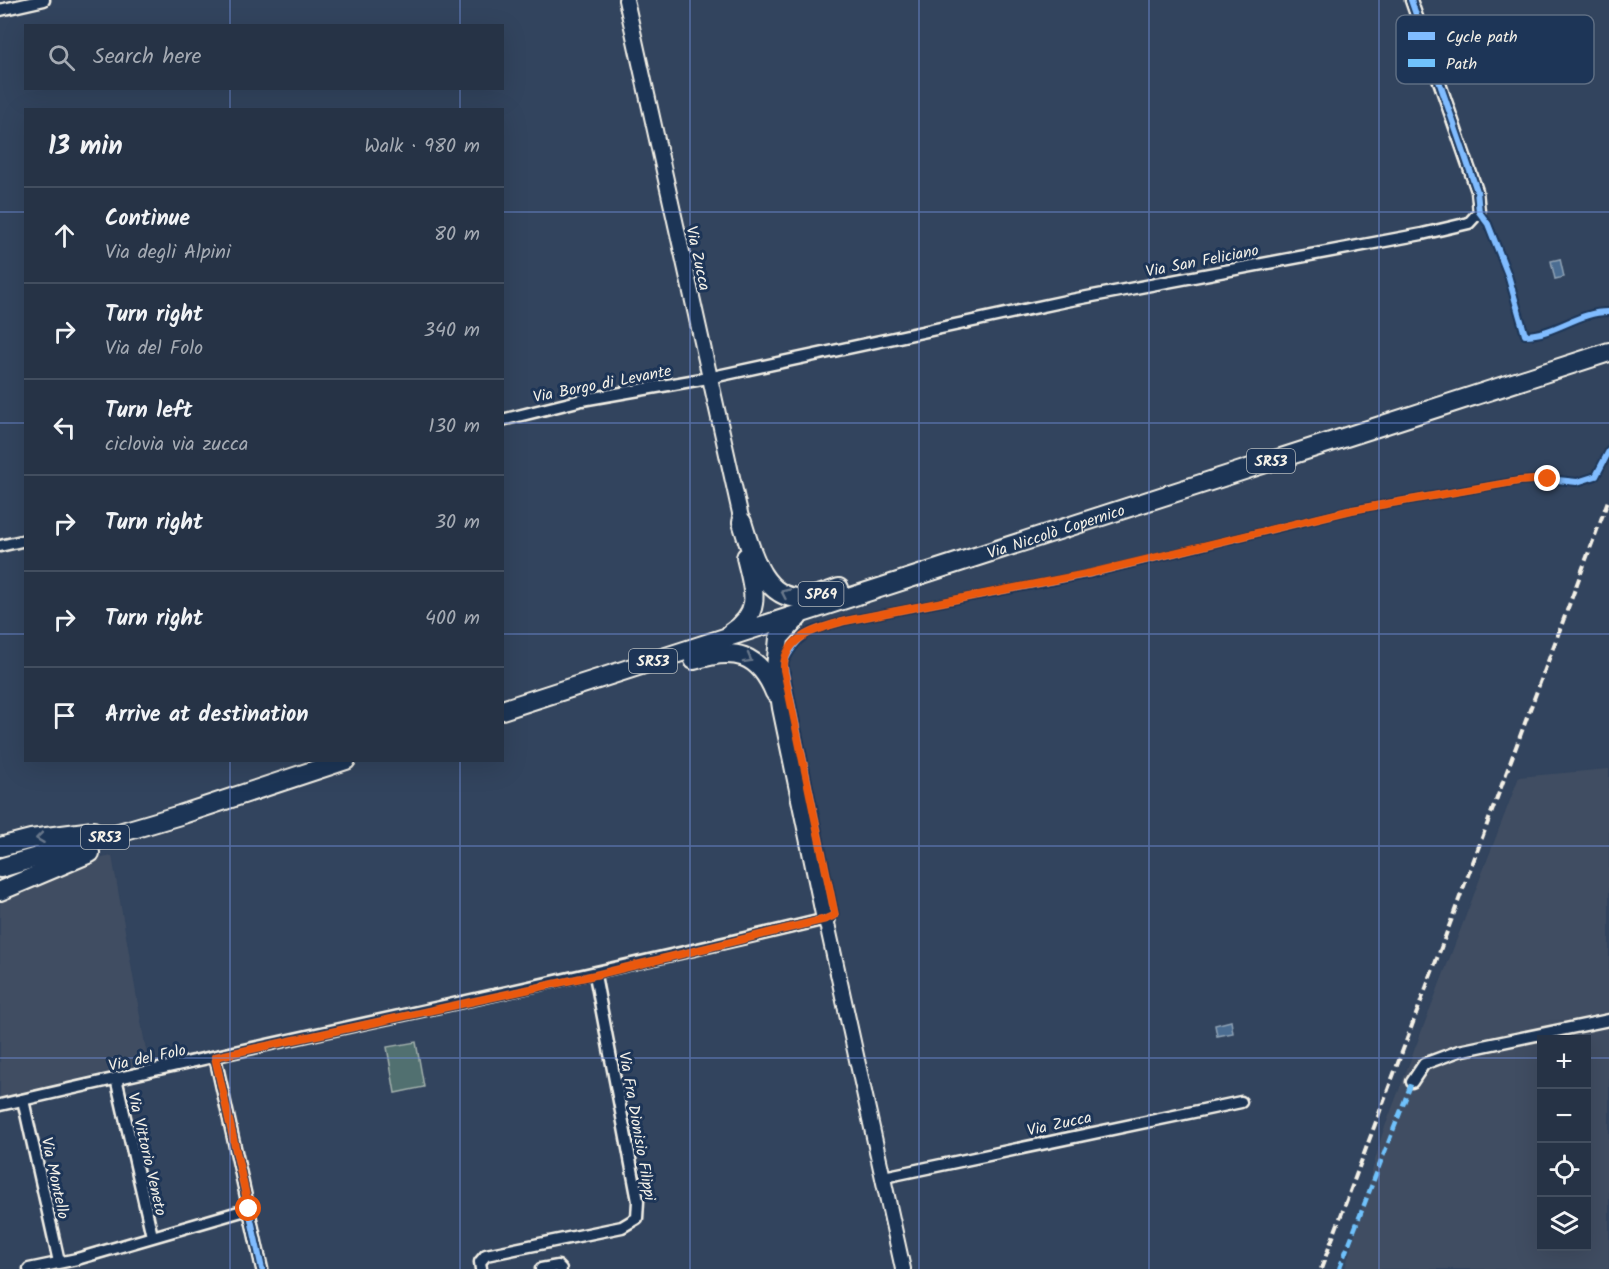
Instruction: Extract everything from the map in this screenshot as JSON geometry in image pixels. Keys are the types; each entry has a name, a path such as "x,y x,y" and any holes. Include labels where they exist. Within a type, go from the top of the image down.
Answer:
{"highway":[{"name":"Via Niccolò Copernico","path":"504,709 1604,353"},
{"name":"SP69","path":"742,522 754,561 780,593 790,597 802,598 883,575 943,567"},
{"name":"SP69","path":"716,641 746,622 753,605 742,522"},
{"name":"SP69","path":"805,612 784,631 776,647 782,708 826,919"},
{"name":"SP69","path":"590,682 649,674 713,654 739,654 751,659 763,669 782,708"},
{"name":"SR53","path":"0,868 180,815 340,762"},
{"path":"0,847 31,839 87,833 180,815"},
{"path":"0,891 70,861 114,846 180,815"}],"street":[{"path":"0,10 44,0"},
{"name":"Via Zucca","path":"626,0 708,378 742,522"},
{"name":"Via San Feliciano","path":"1411,0 1416,15"},
{"name":"Via San Feliciano","path":"708,378 1066,301 1422,234 1469,223 1479,212 1477,191 1440,84"},
{"name":"Via Borgo di Levante","path":"504,420 582,400 708,378"},
{"path":"0,546 24,540"},
{"name":"Via del Folo","path":"0,1105 595,975 826,919"},
{"name":"SP69","path":"826,919 903,1269"},
{"name":"Via Fra Dionisio Filippi","path":"481,1269 480,1262 486,1255 622,1227 637,1218 638,1201 595,975"},
{"path":"1412,1082 1424,1064 1459,1051 1609,1020"},
{"path":"215,1057 262,1269"},
{"name":"Via Vittorio Veneto","path":"116,1078 152,1236"},
{"name":"Via Montello","path":"23,1100 59,1262"},
{"name":"Via Zucca","path":"884,1177 1241,1102"},
{"name":"Via Vittorio Veneto","path":"29,1269 59,1262 78,1264 152,1236 249,1209"},
{"name":"SP69","path":"896,1269 898,1245"},
{"path":"541,1269 558,1266 561,1269"}],"shaded area":[{"path":"1609,769 1609,1269 1345,1269 1383,1132 1519,777"},
{"path":"112,856 148,1062 0,1097 0,899 80,863"}],"green space":[{"path":"416,1042 424,1087 395,1093 387,1047"}],"water":[{"path":"1560,259 1564,277 1555,279 1551,261"},
{"path":"1231,1021 1233,1033 1217,1036 1215,1025"}],"railway":[{"path":"1321,1269 1609,498"}],"marked path":[{"path":"1339,1269 1412,1082"}],"cycle path":[{"path":"1411,0 1416,15"},
{"path":"1440,84 1477,191 1479,212 1488,224 1508,275 1525,335 1547,331 1587,315 1609,312"},
{"path":"262,1269 215,1057 595,975 835,915 784,663 796,644 808,633 845,621 1091,574 1352,510 1519,481 1548,479 1577,482 1596,476 1609,451"}],"route":[{"path":"249,1209 215,1057 423,1010 595,975 835,915 784,670 784,663 794,643 810,631 845,621 1091,573 1268,528 1352,510 1519,481 1548,479"}]}
